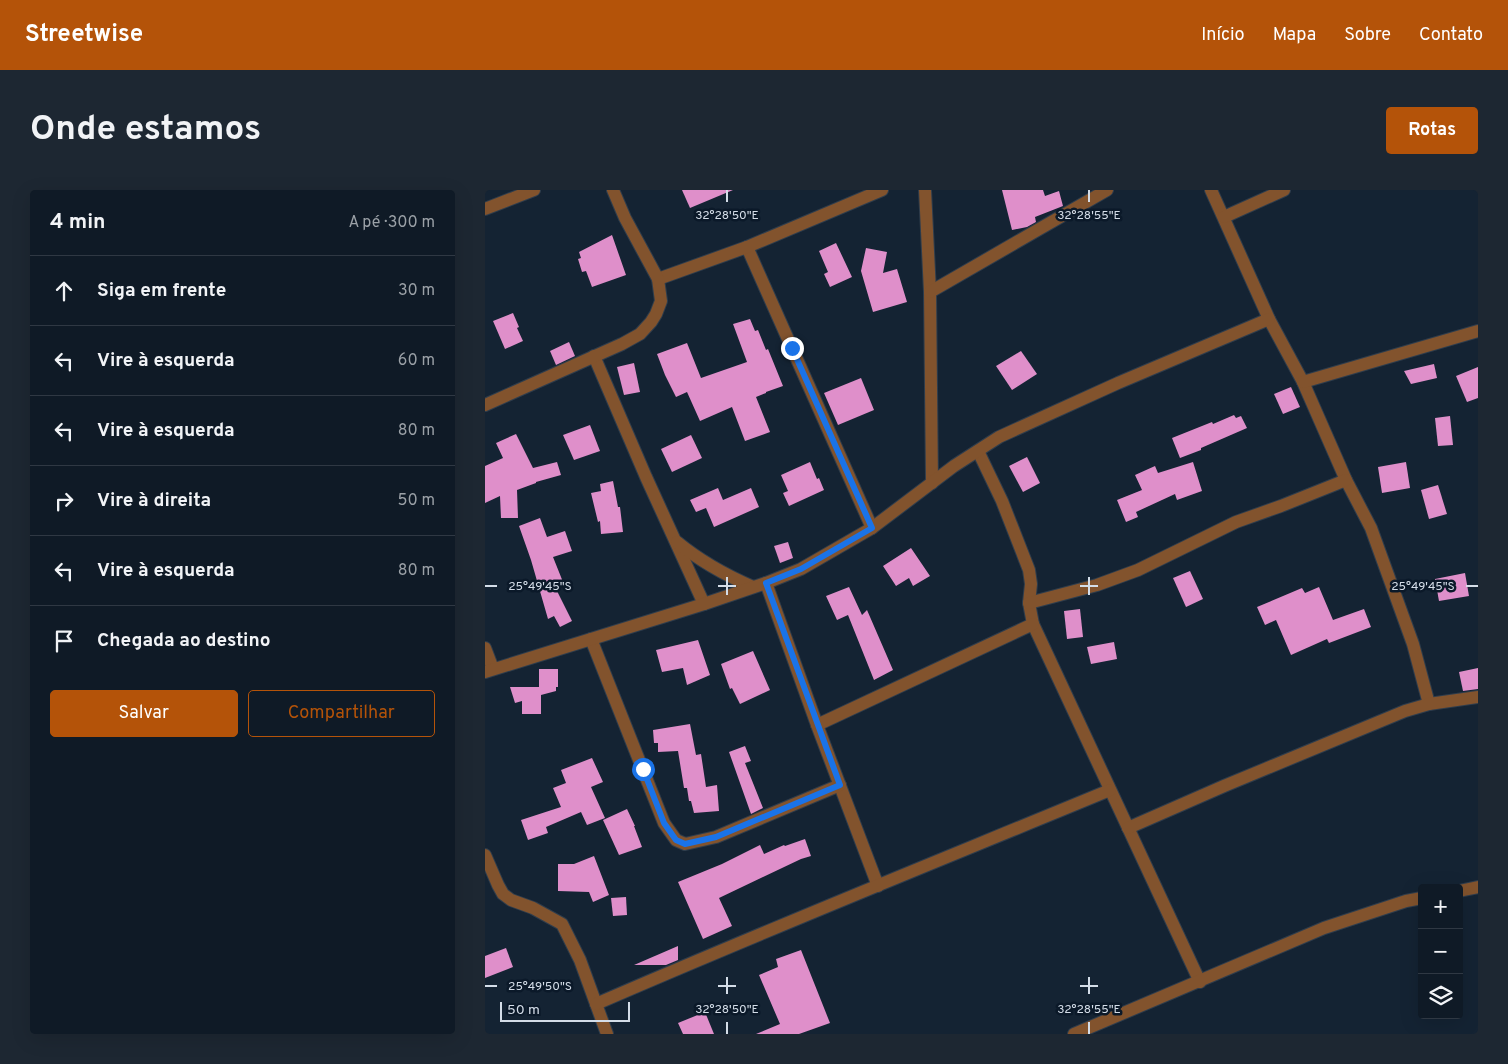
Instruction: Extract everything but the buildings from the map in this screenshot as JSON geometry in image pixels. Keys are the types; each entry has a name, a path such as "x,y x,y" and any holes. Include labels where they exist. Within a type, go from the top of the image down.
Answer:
{"street":[{"path":"485,208 533,190"},
{"path":"485,406 622,344 640,334 656,314 661,301 658,279 625,218 613,190"},
{"path":"658,279 747,247 882,190"},
{"path":"925,190 931,292 931,483"},
{"path":"931,292 1107,190"},
{"path":"1211,190 1269,319 1303,382 1346,480 1371,528 1394,587 1413,644 1429,704"},
{"path":"1224,217 1284,190"},
{"path":"747,247 872,528"},
{"path":"485,648 489,671 704,604 801,569 872,528 931,483 999,437 1118,383 1269,319"},
{"path":"1303,382 1478,331"},
{"path":"594,356 646,477 704,604"},
{"path":"978,451 1029,570 1031,584 1029,603 1033,624 1200,982"},
{"path":"1029,603 1097,585 1138,570 1236,522 1346,480"},
{"path":"675,540 695,557 732,578 753,587"},
{"path":"766,583 878,886"},
{"path":"817,725 1033,624"},
{"path":"591,639 664,823 676,840 685,844 716,837 840,785"},
{"path":"1128,828 1405,711 1429,704 1478,696"},
{"path":"596,1004 733,944 1110,790"},
{"path":"485,855 503,894 511,900 533,908 562,924 580,960 607,1034"},
{"path":"1463,890 1478,887"},
{"path":"1076,1034 1324,928 1418,899"}],"route":[{"path":"643,769 664,823 676,840 685,844 716,837 840,785 766,583 801,569 872,528 792,348"}]}
